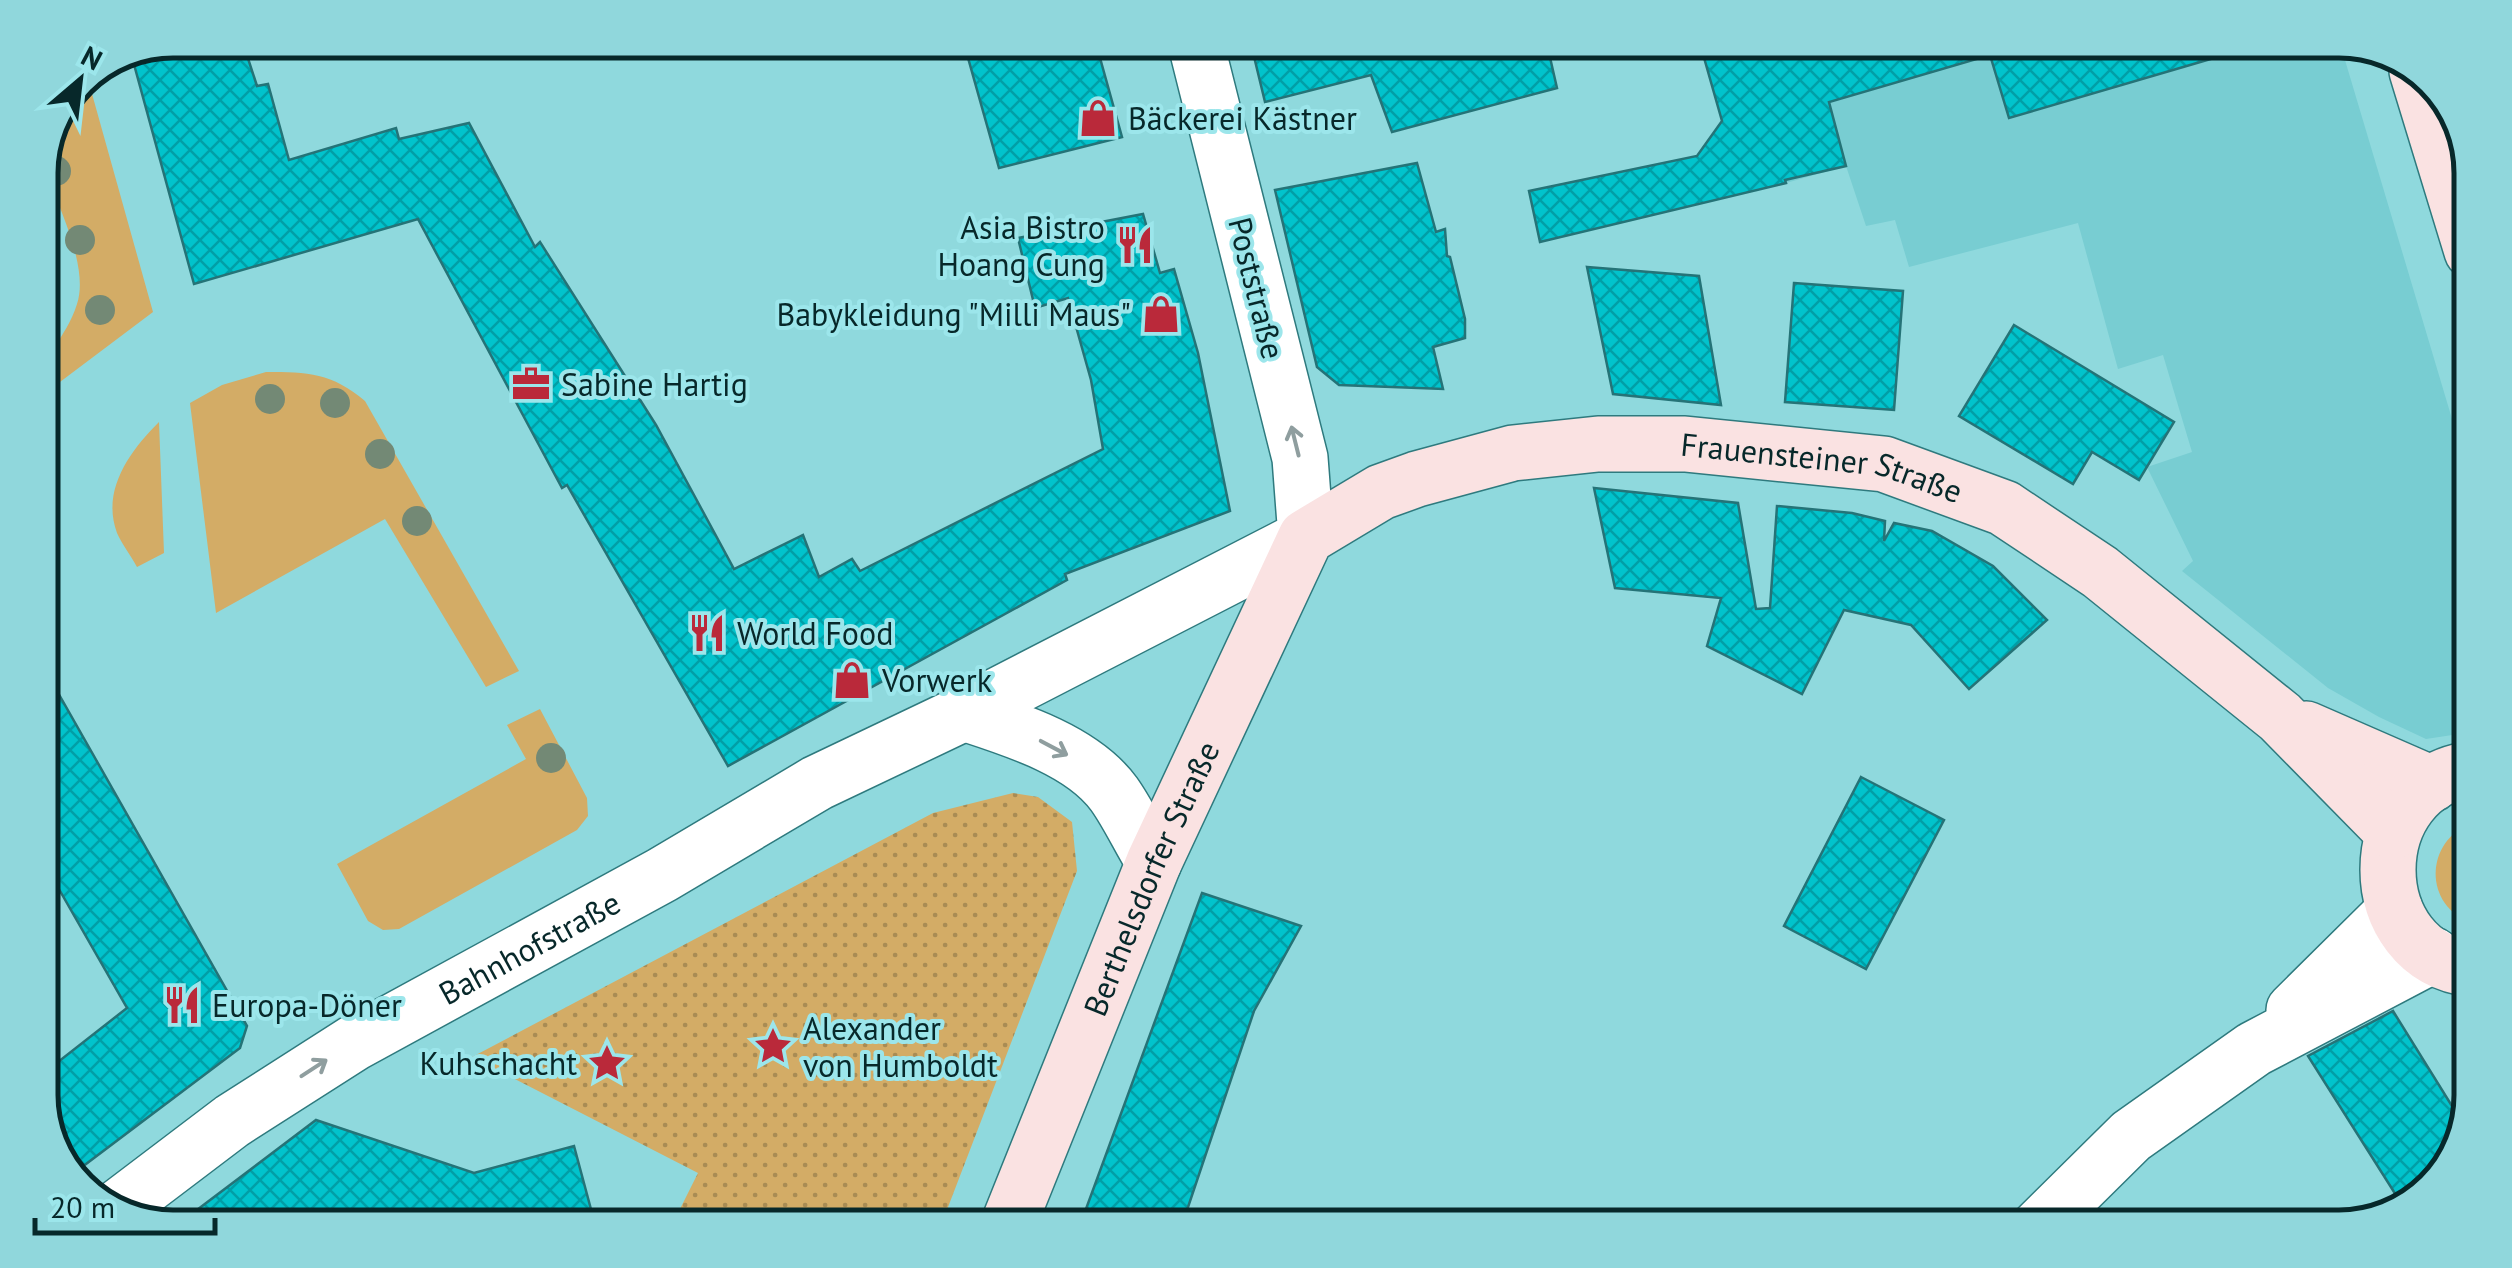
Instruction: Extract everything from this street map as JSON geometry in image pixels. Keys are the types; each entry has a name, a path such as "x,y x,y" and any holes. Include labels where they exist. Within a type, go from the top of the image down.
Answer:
{"street":[{"name":"Poststraße","path":"1200,58 1300,458 1306,537"},
{"path":"2424,95 2454,192"},
{"name":"Frauensteiner Straße","path":"1306,537 1381,492 1514,452 1598,444 1685,444 1884,464 2004,508 2100,572 2280,718 2393,832"},
{"name":"Bahnhofstraße","path":"127,1201 232,1121 354,1043 662,874 817,783 1306,537"},
{"name":"Berthelsdorfer Straße","path":"1014,1210 1154,862 1306,537"},
{"path":"964,712 1025,733 1066,754 1112,791 1154,862"},
{"name":"Frauensteiner Straße","path":"2280,718 2452,776"},
{"name":"Frauensteiner Straße","path":"2394,910 2387,884 2387,857 2393,832 2409,804 2452,776"},
{"path":"2056,1210 2131,1136 2254,1049 2394,910 2410,935 2453,962"},
{"path":"2254,1049 2453,962"}],"shaded area":[{"path":"1756,58 2345,58 2454,426 2454,735 2426,739 2328,688 2182,571 2193,561 2147,467 2192,452 2163,355 2118,369 2078,223 1909,267 1895,220 1866,226 1846,166 1786,183"},
{"path":"91,92 153,312 58,383 58,342 72,317 80,288 75,252 58,203 61,143 69,122"},
{"path":"266,372 319,376 342,385 365,401 519,671 486,687 385,519 216,613 190,403 222,385"},
{"path":"159,422 164,553 137,567 117,533 113,502 121,472"},
{"path":"540,709 587,798 588,816 577,830 399,929 383,930 368,921 337,864 526,759 507,725"},
{"path":"1013,793 1038,797 1072,822 1077,871 947,1210 680,1210 698,1173 472,1057 933,813"},
{"path":"2454,834 2454,913 2438,889 2438,858"}],"building":[{"path":"158,58 248,58 257,86 268,84 289,160 396,128 399,139 469,123 535,247 540,242 656,425 734,569 803,535 819,577 852,559 860,571 1103,449 1091,380 1068,298 1035,308 1018,238 1143,214 1160,273 1174,269 1198,353 1230,511 1065,574 1067,580 728,766 567,485 562,488 418,219 194,284 134,65"},
{"path":"968,58 1100,58 1122,137 999,168"},
{"path":"1254,58 1550,58 1557,88 1392,132 1371,75 1265,102"},
{"path":"1704,58 1980,58 1829,102 1846,166 1540,242 1529,191 1697,156 1722,121"},
{"path":"1991,58 2214,58 2009,118"},
{"path":"1417,163 1436,232 1445,229 1447,256 1465,319 1465,338 1433,347 1443,389 1339,385 1317,367 1275,190"},
{"path":"1587,267 1699,276 1721,405 1613,394"},
{"path":"1794,283 1903,291 1894,410 1785,402"},
{"path":"2014,325 2174,422 2139,480 2092,452 2073,484 1959,416"},
{"path":"1594,488 1738,503 1756,609 1770,608 1777,506 1852,513 1885,521 1884,541 1894,523 1932,531 1993,566 2047,620 1969,689 1911,625 1844,610 1802,694 1707,646 1721,598 1615,588"},
{"path":"58,693 247,1026 240,1048 83,1166 69,1146 60,1118 58,1062 127,1008 58,887"},
{"path":"1861,777 1944,820 1866,969 1784,926"},
{"path":"1202,893 1301,926 1254,1011 1187,1210 1086,1210"},
{"path":"2393,1011 2453,1108 2443,1146 2415,1182 2396,1195 2308,1056"},
{"path":"316,1120 474,1173 574,1146 591,1210 197,1210"}],"place":[{"name":"Bäckerei Kästner","path":"1098,118"},
{"name":"Asia Bistro Hoang Cung","path":"1135,245"},
{"name":"Babykleidung \"Milli Maus\"","path":"1161,314"},
{"name":"Sabine Hartig","path":"531,384"},
{"name":"World Food","path":"707,633"},
{"name":"Vorwerk","path":"852,680"},
{"name":"Europa-Döner","path":"182,1005"},
{"name":"Alexander von Humboldt","path":"773,1046"},
{"name":"Kuhschacht","path":"607,1063"}]}
